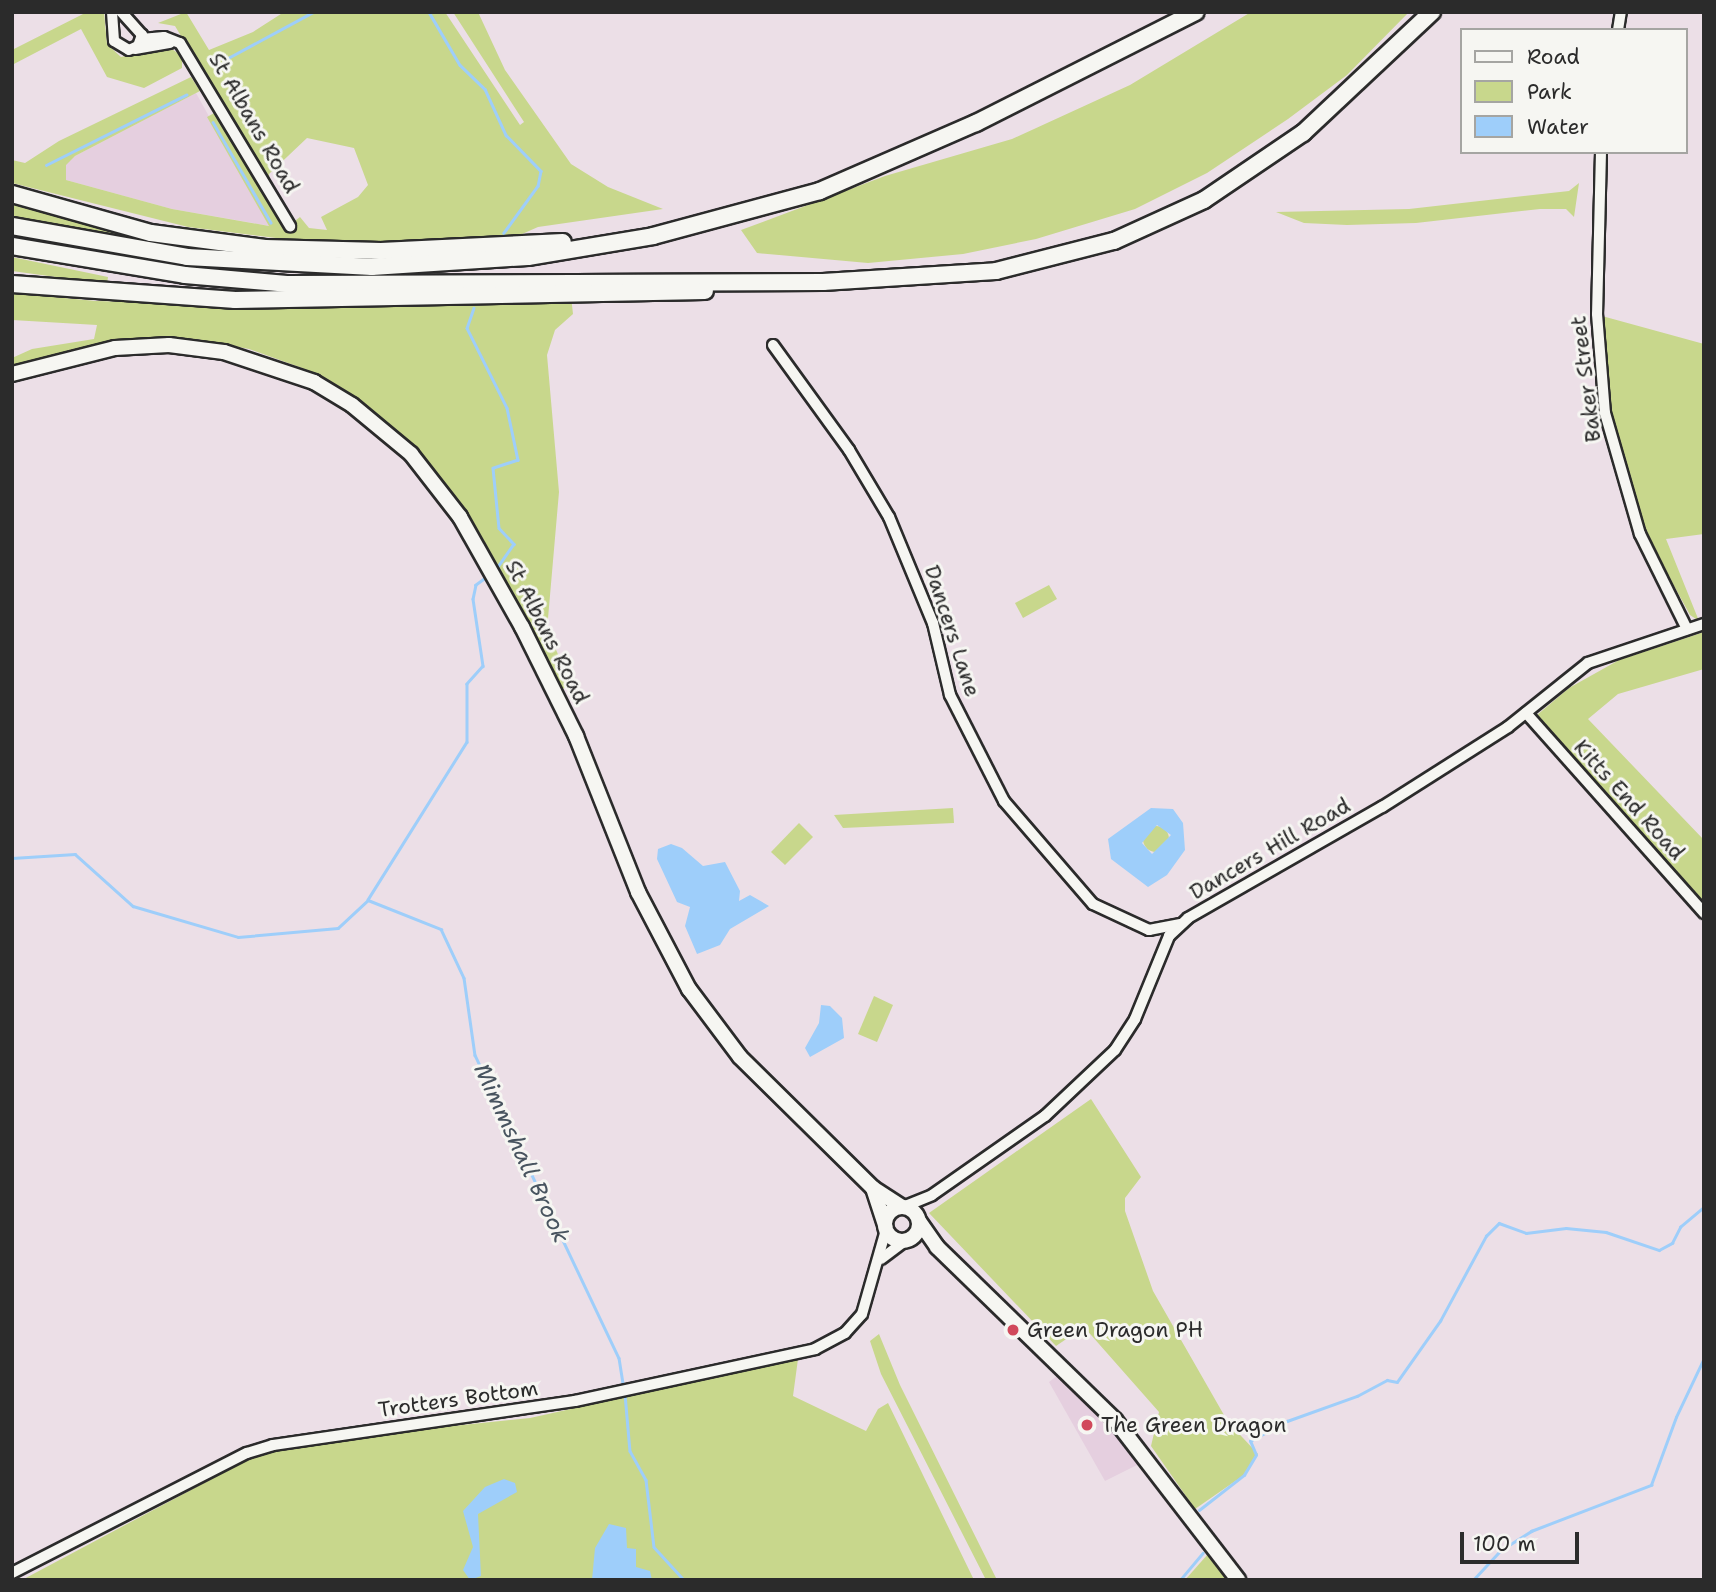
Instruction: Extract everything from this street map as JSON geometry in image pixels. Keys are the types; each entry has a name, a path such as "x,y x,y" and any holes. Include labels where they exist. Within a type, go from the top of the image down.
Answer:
{"highway":[{"path":"12,226 187,257 287,265 440,264 528,257 653,236 723,220 835,184 976,123 1196,12"},
{"path":"12,246 185,275 287,284 823,282 954,276 1018,267 1068,256 1158,223 1257,167 1303,133 1432,12"},
{"path":"12,194 188,240 381,251 570,241 835,184"},
{"path":"12,284 235,300 777,289 823,282"}],"main road":[{"name":"St Albans Road","path":"12,374 97,350 169,345 224,352 272,365 352,405 402,446 446,495 488,564 576,736 638,892 690,989 740,1057 873,1188 902,1207"},
{"name":"St Albans Road","path":"873,1188 886,1229"},
{"path":"937,1247 905,1241 886,1229 889,1213 902,1207 919,1220 937,1247 1115,1420 1238,1580"},
{"path":"905,1241 918,1231 919,1220"}],"street":[{"path":"112,12 116,45 134,49 141,39 140,29 121,12"},
{"path":"116,28 130,22"},
{"name":"St Albans Road","path":"141,39 164,37 180,43 289,226"},
{"name":"St Albans Road","path":"134,49 180,43"},
{"name":"Baker Street","path":"1601,154 1597,327 1605,413 1640,534 1687,629"},
{"name":"Dancers Lane","path":"773,345 849,450 889,517 933,623 950,695 1004,800 1093,904 1149,930 1164,946"},
{"name":"Dancers Hill Road","path":"902,1207 932,1195 1045,1116 1115,1050 1135,1018 1164,946 1180,924 1382,807 1526,713 1588,663 1704,624"},
{"name":"Kitts End Road","path":"1526,713 1704,913"},
{"path":"1149,930 1180,924"},
{"name":"Dancers Hill Road","path":"919,1220 932,1195"},
{"name":"Trotters Bottom","path":"12,1573 259,1448 624,1390 782,1359 831,1342 862,1314 881,1259 886,1229"},
{"path":"881,1259 905,1241"}],"shaded area":[{"path":"196,93 270,226 172,209 66,180 66,164 75,156"},
{"path":"1061,1373 1099,1411 1139,1464 1105,1481 1049,1382"}],"green space":[{"path":"87,12 104,12 107,44 121,57 169,47 182,56 182,68 144,88 107,77 81,29 12,65 12,50"},
{"path":"186,12 209,50 253,32 284,12 445,12 520,125 524,122 453,12 478,12 505,70 571,164 608,187 663,209 538,227 513,238 380,245 308,242 188,227 12,183 12,160 25,163 59,141 191,77 200,91 75,156 66,165 66,180 172,209 269,226 207,117 216,112 287,227 300,217 309,228 327,230 321,217 358,197 368,185 354,148 307,138 269,174 270,184 175,26 158,23"},
{"path":"1251,12 1409,12 1347,75 1288,119 1207,173 1135,209 1036,239 963,254 868,263 757,253 741,230 885,176 1012,139 1130,85"},
{"path":"1579,183 1574,217 1566,209 1540,209 1416,223 1347,225 1304,223 1276,212 1409,209 1569,191"},
{"path":"12,199 116,229 115,236 12,216"},
{"path":"12,257 108,277 107,284 12,271"},
{"path":"12,293 96,301 327,307 571,296 573,314 555,330 547,355 559,492 547,630 572,685 562,689 464,509 429,464 389,424 347,393 302,368 249,349 196,339 145,338 92,345 12,365 12,358 32,349 94,339 97,325 12,320"},
{"path":"1602,316 1704,344 1704,534 1666,539 1699,621 1690,615 1645,533 1623,472 1609,406"},
{"path":"1049,585 1057,599 1023,618 1015,603"},
{"path":"1704,632 1704,669 1618,694 1588,719 1704,840 1704,905 1537,715 1569,688 1619,660"},
{"path":"953,808 954,823 843,828 834,815"},
{"path":"799,823 813,837 785,865 771,852"},
{"path":"1156,826 1165,830 1169,839 1165,848 1156,852 1147,848 1143,839 1147,830"},
{"path":"874,996 893,1005 877,1042 858,1034"},
{"path":"1091,1099 1141,1177 1125,1198 1125,1211 1153,1291 1228,1422 1258,1454 1244,1475 1195,1509 1151,1446 1159,1412 1084,1327 1056,1346 929,1213"},
{"path":"879,1334 900,1385 997,1580 986,1580 881,1374 870,1341"},
{"path":"798,1359 793,1396 866,1431 878,1409 888,1403 974,1580 22,1580 262,1452 301,1442 530,1418 625,1397 625,1394"},
{"path":"1208,1554 1228,1580 1185,1580"}],"water":[{"path":"1151,808 1173,809 1183,823 1185,850 1167,875 1148,887 1111,859 1108,839","holes":["1157,825 1171,835 1152,854 1142,843"]},
{"path":"671,844 682,848 703,866 725,862 740,891 739,901 750,895 769,906 730,929 720,945 697,954 685,926 690,907 677,902 657,859 658,849"},
{"path":"821,1005 830,1006 842,1018 844,1038 810,1057 805,1048 819,1023"},
{"path":"504,1479 515,1483 517,1492 478,1514 481,1576 470,1580 463,1570 473,1547 463,1511 485,1487"},
{"path":"609,1524 626,1528 627,1548 636,1549 636,1567 650,1571 652,1580 592,1580 595,1548"}],"waterway":[{"path":"216,73 228,58 313,12"},
{"name":"Mimmshall Brook","path":"429,12 460,65 485,89 506,135 541,171 538,186 504,233"},
{"path":"46,165 186,95"},
{"path":"213,122 271,223"},
{"name":"Mimmshall Brook","path":"474,308 467,328 507,408 518,460 493,468 499,528 514,544 495,571"},
{"name":"Mimmshall Brook","path":"487,577 476,585 473,599 483,666 467,684 467,742 368,900 441,929 464,978 475,1055 619,1358 624,1388"},
{"path":"12,858 75,854 133,906 238,937 338,928 368,900"},
{"path":"1199,1510 1244,1475 1256,1455 1250,1441 1287,1421 1357,1396 1387,1380 1397,1382 1440,1321 1486,1236 1499,1223 1526,1233 1566,1228 1606,1232 1659,1250 1672,1243 1680,1227 1704,1207"},
{"path":"1473,1580 1501,1550 1531,1531 1651,1485 1676,1417 1704,1358"},
{"path":"625,1394 630,1451 646,1480 654,1547 684,1580"},
{"path":"1180,1580 1203,1553"}],"place":[{"name":"Green Dragon PH","path":"1013,1330"},
{"name":"The Green Dragon","path":"1087,1425"}]}
